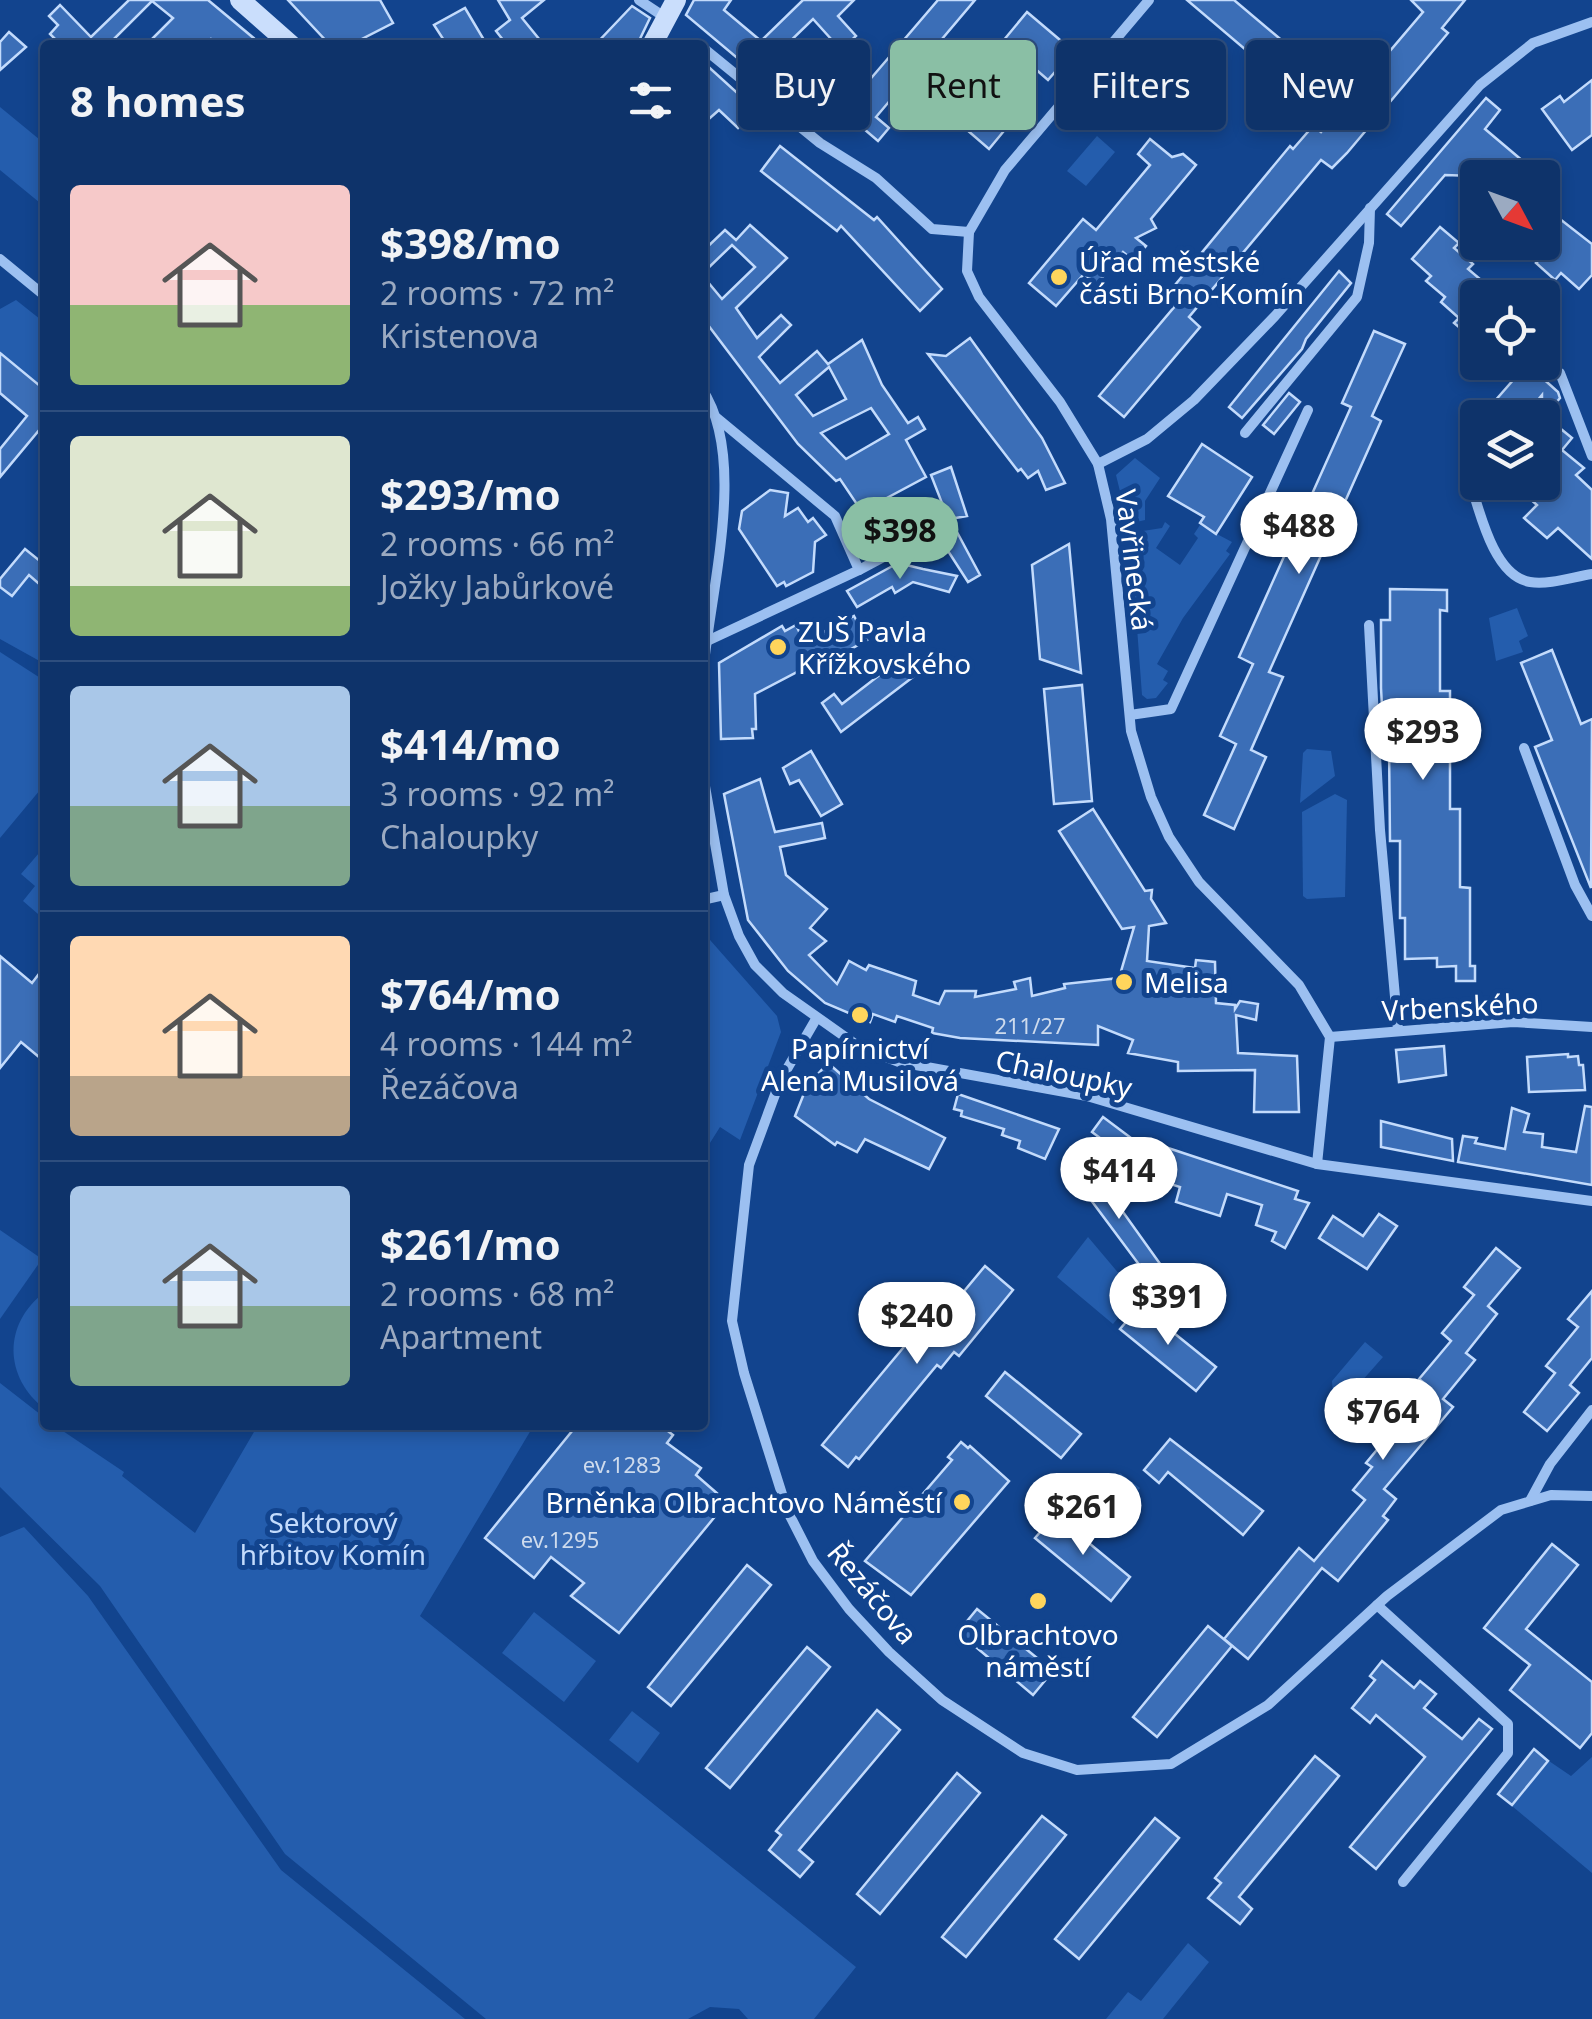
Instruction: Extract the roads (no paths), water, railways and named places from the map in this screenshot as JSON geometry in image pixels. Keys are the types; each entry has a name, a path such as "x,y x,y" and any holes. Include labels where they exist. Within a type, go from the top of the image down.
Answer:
{"street":[{"path":"240,0 285,40"},
{"path":"639,0 671,9 655,40"},
{"path":"805,130 876,178 932,229 969,232 1005,170 1149,0"},
{"path":"1098,464 1148,438 1194,400 1474,91 1506,62 1543,38 1592,22"},
{"path":"708,51 738,76"},
{"path":"1245,432 1357,297 1368,243 1370,208"},
{"name":"Vavřinecká","path":"969,232 967,271 979,298 1060,402 1098,464 1111,519 1130,715 1152,797 1190,870 1299,985 1330,1038"},
{"path":"0,259 40,292"},
{"path":"1560,373 1592,456"},
{"path":"708,401 717,418 724,452 721,520 708,619"},
{"path":"1130,715 1171,709 1308,410"},
{"path":"717,418 835,516 859,570"},
{"path":"1478,500 1496,551 1510,573 1526,582 1592,574"},
{"path":"708,641 889,554"},
{"path":"1369,625 1380,830 1398,1030"},
{"path":"1524,748 1575,885 1592,916"},
{"name":"Chaloupky","path":"708,804 724,896 755,965 816,1019 858,1046 899,1062 1087,1096 1316,1164 1592,1201"},
{"path":"708,899 724,896"},
{"name":"Řezáčova","path":"816,1019 780,1080 750,1166 732,1321 792,1521 813,1561 849,1609 942,1700 1030,1757 1077,1770 1171,1764 1268,1704 1377,1605 1500,1510 1551,1495 1592,1496"},
{"name":"Vrbenského","path":"1330,1038 1513,1022 1592,1026"},
{"path":"1316,1164 1330,1038"},
{"path":"1530,1502 1550,1464 1592,1410"},
{"path":"1377,1605 1508,1724 1508,1753 1403,1882"}],"place":[{"name":"Úřad městské části Brno-Komín","path":"1059,277"},
{"name":"ZUŠ Pavla Křížkovského","path":"778,647"},
{"name":"Melisa","path":"1124,982"},
{"name":"Papírnictví Alena Musilová","path":"860,1015"},
{"name":"Brněnka Olbrachtovo Náměstí","path":"962,1502"},
{"name":"Olbrachtovo náměstí","path":"1038,1601"}],"park label":[{"name":"Sektorový hřbitov Komín","path":"333,1538"}]}
